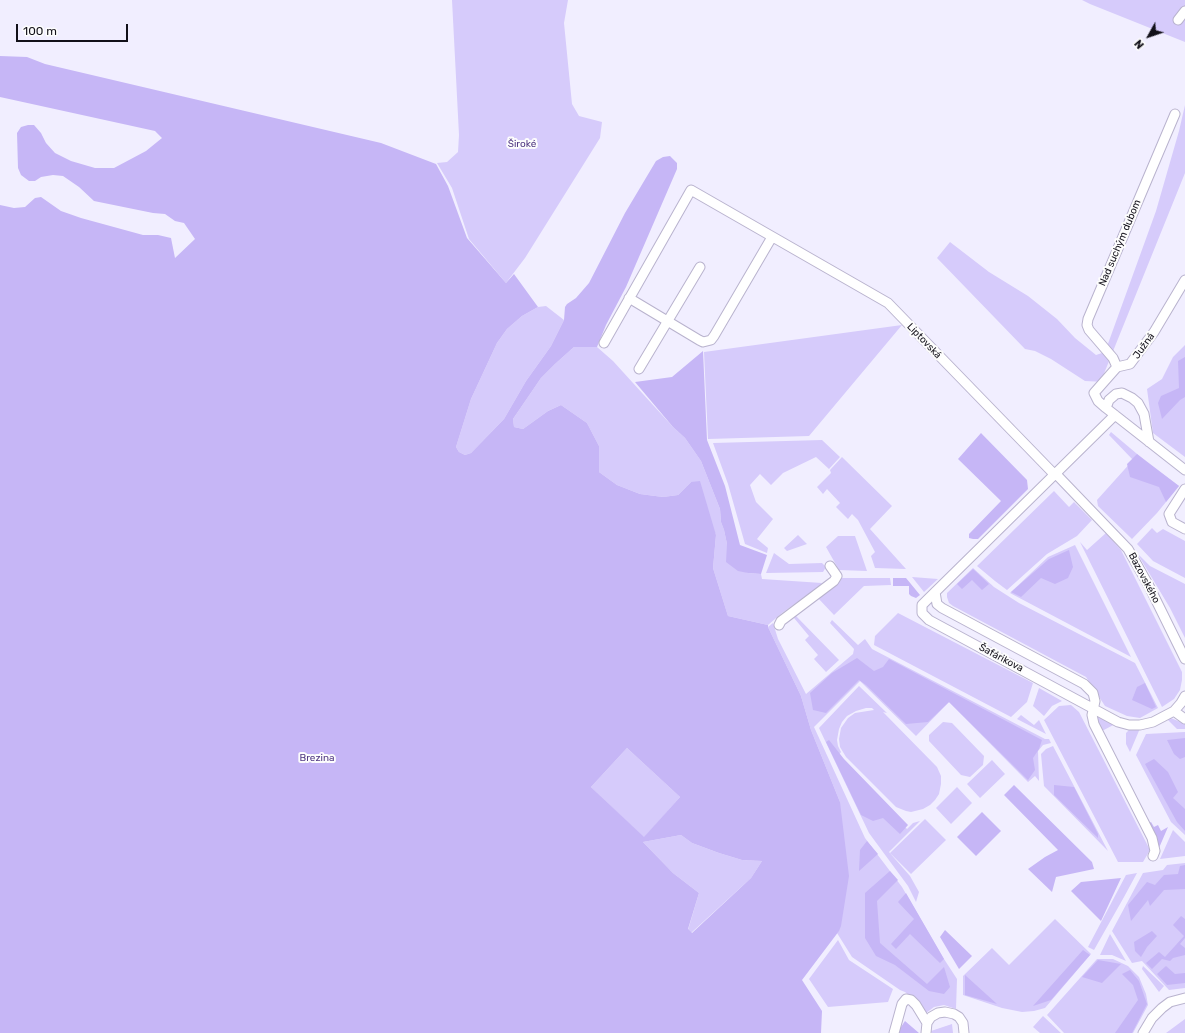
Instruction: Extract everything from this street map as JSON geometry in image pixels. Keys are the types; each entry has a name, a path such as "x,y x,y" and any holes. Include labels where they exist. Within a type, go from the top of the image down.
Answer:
{"street":[{"path":"1178,20 1185,11"},
{"name":"Nad suchým dubom","path":"1117,366 1114,358 1089,330 1087,325 1088,319 1175,114"},
{"name":"Liptovská","path":"604,343 691,190 888,304 1055,473"},
{"path":"629,298 699,340 704,342 711,340 772,237"},
{"path":"639,369 700,267"},
{"name":"Južná","path":"1185,280 1154,332 1130,364 1117,366 1094,393 1098,401 1106,408 1185,470"},
{"path":"1106,408 1109,400 1116,394 1122,393 1132,398 1138,403 1144,414 1149,442"},
{"path":"935,592 1115,414"},
{"name":"Bazovského","path":"1055,473 1128,549 1149,586 1185,659"},
{"path":"1185,489 1169,514 1172,522 1185,529"},
{"path":"779,626 781,621 834,580 837,576 830,566"},
{"name":"Šafárikova","path":"935,592 922,605 921,609 926,618 1094,709"},
{"name":"Šafárikova","path":"935,592 937,604 942,608 1084,684 1093,693 1095,701 1092,715 1094,724 1152,838 1154,852 1153,856"},
{"path":"1094,709 1118,722 1130,725 1140,725 1153,722 1174,711 1185,696"},
{"path":"1174,711 1185,719"},
{"path":"1143,1033 1152,1018 1170,1002 1185,998"},
{"path":"894,1033 902,1004 906,999 911,1000 916,1005 927,1022"},
{"path":"926,1033 927,1022 931,1017 938,1013 944,1012 954,1014 959,1017 963,1023 964,1033"}],"green space":[{"name":"Široké","path":"452,0 568,0 564,23 572,104 579,116 602,122 600,138 525,258 506,283 469,239 452,188 437,163 447,162 458,152 459,135"},
{"path":"1082,0 1185,0 1185,42 1090,4"},
{"name":"Brezina","path":"0,56 27,57 45,64 381,143 436,164 448,186 467,238 506,283 514,274 538,307 522,316 507,329 497,343 471,399 456,447 459,452 465,455 471,453 504,419 526,381 551,346 564,320 565,307 576,298 589,283 625,213 656,161 663,157 670,156 677,163 677,169 626,287 606,325 597,347 574,347 555,364 541,378 513,419 514,427 523,429 548,411 561,405 587,423 599,446 599,472 617,485 640,494 663,497 678,495 691,482 700,481 716,535 713,568 728,616 768,625 801,696 811,730 840,802 849,876 841,926 839,931 802,980 822,1011 821,1033 0,1033 0,205 14,208 25,207 35,198 41,197 61,211 81,218 143,235 158,235 171,238 175,258 195,239 184,223 175,221 165,214 94,201 79,187 63,176 53,175 41,177 35,181 29,181 21,175 18,168 17,133 21,127 28,125 34,125 55,153 71,161 95,168 114,168 146,151 162,138 155,131 0,97","holes":["627,748 680,797 644,837 591,787","681,835 692,843 719,853 742,860 762,861 751,878 692,933 688,929 699,893 673,873 643,842"]},
{"path":"1185,105 1185,173 1103,376 1106,379 1105,382 1085,381 1051,359 1035,351 1025,349 937,258 950,242 989,272 1028,296 1057,319 1075,338 1096,355 1105,352 1156,211"},
{"path":"546,306 564,320 551,346 526,381 504,419 471,453 465,455 459,452 456,447 471,399 497,343 507,329 522,316 538,307"},
{"path":"902,325 809,436 708,439 704,352"},
{"path":"1185,345 1185,457 1153,433 1147,389 1162,379 1173,357"},
{"path":"574,347 597,347 613,361 673,427 685,438 701,461 720,509 721,522 727,544 727,562 748,573 761,574 762,579 822,583 768,625 728,616 713,568 716,535 691,482 678,495 663,497 640,494 617,485 599,472 599,446 587,423 561,405 548,411 523,429 514,427 513,419 541,378"},
{"path":"703,351 707,440 725,486 740,545 767,555 761,574 738,571 726,562 727,544 721,522 720,509 701,461 685,438 673,427 635,382 672,377"},
{"path":"1185,357 1185,397 1180,400 1162,419 1158,403 1161,396 1179,388 1178,361"},
{"path":"1111,432 1149,464 1179,486 1157,513 1132,539 1098,506 1097,500 1133,460 1109,435"},
{"path":"981,433 1027,480 1028,489 978,539 973,539 969,538 969,534 1001,501 958,459"},
{"path":"822,440 840,457 829,469 816,457 783,473 771,485 760,474 750,485 756,502 773,519 757,539 768,548 767,553 745,544 728,484 713,443"},
{"path":"1137,454 1179,486 1166,502 1159,487 1130,477 1127,464"},
{"path":"842,457 892,506 870,529 906,569 875,568 871,556 875,552 858,520 852,514 848,519 836,507 840,503 827,489 823,494 817,487 831,473 830,470"},
{"path":"1054,491 1069,507 1074,502 1092,520 1077,536 1047,554 1007,590 977,566"},
{"path":"1152,528 1157,533 1163,529 1185,541 1185,578 1153,561 1137,544"},
{"path":"1106,533 1121,550 1182,672 1180,690 1174,699 1162,707 1080,542 1087,550"},
{"path":"798,535 807,544 787,551 784,548"},
{"path":"838,536 855,536 867,571 839,570 826,547"},
{"path":"1075,545 1131,657 1010,593 1048,557"},
{"path":"1069,550 1073,567 1068,578 1055,584 1041,578 1021,597 1011,592 1049,559"},
{"path":"774,553 789,564 822,563 826,567 823,572 766,573"},
{"path":"1137,553 1150,566 1185,584 1185,638 1170,608"},
{"path":"973,568 994,587 1019,603 1135,663 1158,708 1140,718 1127,716 1105,706 1086,677 949,603 947,593"},
{"path":"973,569 989,584 982,590 972,580 962,589 957,584"},
{"path":"912,577 938,579 924,592"},
{"path":"840,578 890,578 891,585 864,586 834,615 817,597"},
{"path":"893,578 906,578 920,595 916,598 911,596 909,594 909,586 893,586"},
{"path":"898,613 1033,683 1027,702 1011,717 874,645 875,636"},
{"path":"796,616 839,660 826,672 814,659 818,655 805,640 809,636 794,618"},
{"path":"832,620 858,645 865,639 872,649 1045,739 1049,739 1051,743 1043,745 1038,751 1039,781 1035,776 1028,782 949,702 916,736 860,681 814,727 865,838 902,887 957,979 956,1009 944,1005 934,1007 926,1013 916,1001 905,992 852,957 837,933 839,930 840,802 811,730 801,696 768,627 773,623 778,639 806,694 853,654 854,649 830,623"},
{"path":"857,658 874,671 883,667 889,659 1042,740 1039,749 1033,758 1035,770 1028,780 949,702 928,722 906,724 859,680 826,713 813,710 810,693 832,673"},
{"path":"1145,683 1156,707 1152,709 1132,700 1137,687"},
{"path":"859,686 887,713 883,712 937,767 941,776 939,794 930,805 923,809 911,812 896,807 846,757 840,747 839,739 841,728 848,718 855,713 874,710 872,708 866,708 856,711 847,716 842,722 837,740 841,752 838,756 907,829 913,823 920,821 889,852 910,876 919,892 916,902 908,886 869,833 819,728"},
{"path":"1039,688 1062,701 1052,706 1044,716 1033,706"},
{"path":"1071,705 1079,712 1150,850 1143,862 1118,862 1044,720 1059,706"},
{"path":"1021,715 1034,725 1039,720 1046,734 1017,719"},
{"path":"1103,715 1117,723 1102,731 1096,723 1097,718"},
{"path":"1171,718 1185,724 1185,729 1177,729 1167,719"},
{"path":"943,722 952,723 984,756 983,765 970,777 961,775 929,741 929,735"},
{"path":"1141,726 1130,752 1126,744 1126,733 1132,727"},
{"path":"1185,732 1185,835 1171,822 1136,755 1146,734"},
{"path":"1185,738 1185,757 1180,759 1174,754 1167,740"},
{"path":"829,740 844,759 908,825 900,834 883,818 873,821 861,815 826,742"},
{"path":"1053,746 1108,851 1044,786 1041,754 1046,749"},
{"path":"627,748 680,797 644,838 591,787"},
{"path":"1154,759 1168,772 1178,792 1173,798 1185,809 1185,831 1177,822 1145,764"},
{"path":"992,760 1005,774 980,798 967,784"},
{"path":"1014,785 1092,862 1094,869 1056,877 1052,892 1028,869 1058,850 1004,795"},
{"path":"1054,785 1074,787 1098,834 1098,838 1054,795"},
{"path":"957,787 972,803 951,824 936,808"},
{"path":"982,812 1001,831 976,856 957,837"},
{"path":"925,819 946,840 911,874 890,853"},
{"path":"1151,822 1154,827 1158,825 1161,831 1168,827 1159,848 1155,833 1151,831 1147,824"},
{"path":"1173,830 1185,842 1185,856 1160,859"},
{"path":"681,835 692,843 719,853 742,860 762,861 751,878 691,933 688,930 699,893 673,873 643,842"},
{"path":"867,841 878,854 859,871 860,850"},
{"path":"1185,863 1185,988 1169,990 1142,961 1132,963 1112,931 1143,873 1163,870 1167,865"},
{"path":"1185,865 1185,889 1164,890 1150,906 1148,900 1131,921 1128,905 1147,882 1155,885 1164,875 1178,874 1180,866"},
{"path":"890,871 898,880 877,901 880,943 927,984 944,967 950,987 944,994 929,991 895,965 876,956 865,938 865,893"},
{"path":"1137,873 1094,950 1088,947 1126,875"},
{"path":"1121,878 1101,921 1071,891 1081,882"},
{"path":"906,893 944,959 940,963 910,934 896,949 891,944 914,919 898,902"},
{"path":"1181,916 1185,919 1185,938 1180,944 1185,948 1185,955 1173,958 1170,961 1162,959 1152,969 1146,963 1159,952 1165,957 1184,936 1173,925"},
{"path":"1055,919 1091,954 1045,1008 1022,1012 1002,1008 963,995 963,976 992,948 1009,965"},
{"path":"945,930 972,956 959,969 940,937"},
{"path":"1152,931 1157,936 1147,947 1141,957 1135,951 1134,942"},
{"path":"1110,934 1126,961 1112,955 1100,955"},
{"path":"838,940 849,960 893,989 888,1002 828,1007 809,979"},
{"path":"1083,950 1090,955 1051,1000 1033,1006"},
{"path":"1097,959 1113,959 1128,966 1139,977 1146,994 1148,1005 1133,1033 1064,1033 1047,1015"},
{"path":"1098,960 1121,964 1102,983 1082,977"},
{"path":"1143,966 1164,986 1159,992 1142,969"},
{"path":"1166,966 1175,974 1185,973 1185,983 1167,985 1157,974"},
{"path":"1130,970 1139,981 1147,1004 1132,1033 1115,1033 1138,1000 1133,985 1122,974"},
{"path":"965,975 997,1004 965,995"},
{"path":"1043,1016 1061,1033 1040,1033 1033,1027"},
{"path":"1185,1019 1185,1033 1166,1033"},
{"path":"905,1021 919,1033 897,1033"},
{"path":"952,1024 953,1033 932,1033 931,1031"}]}
